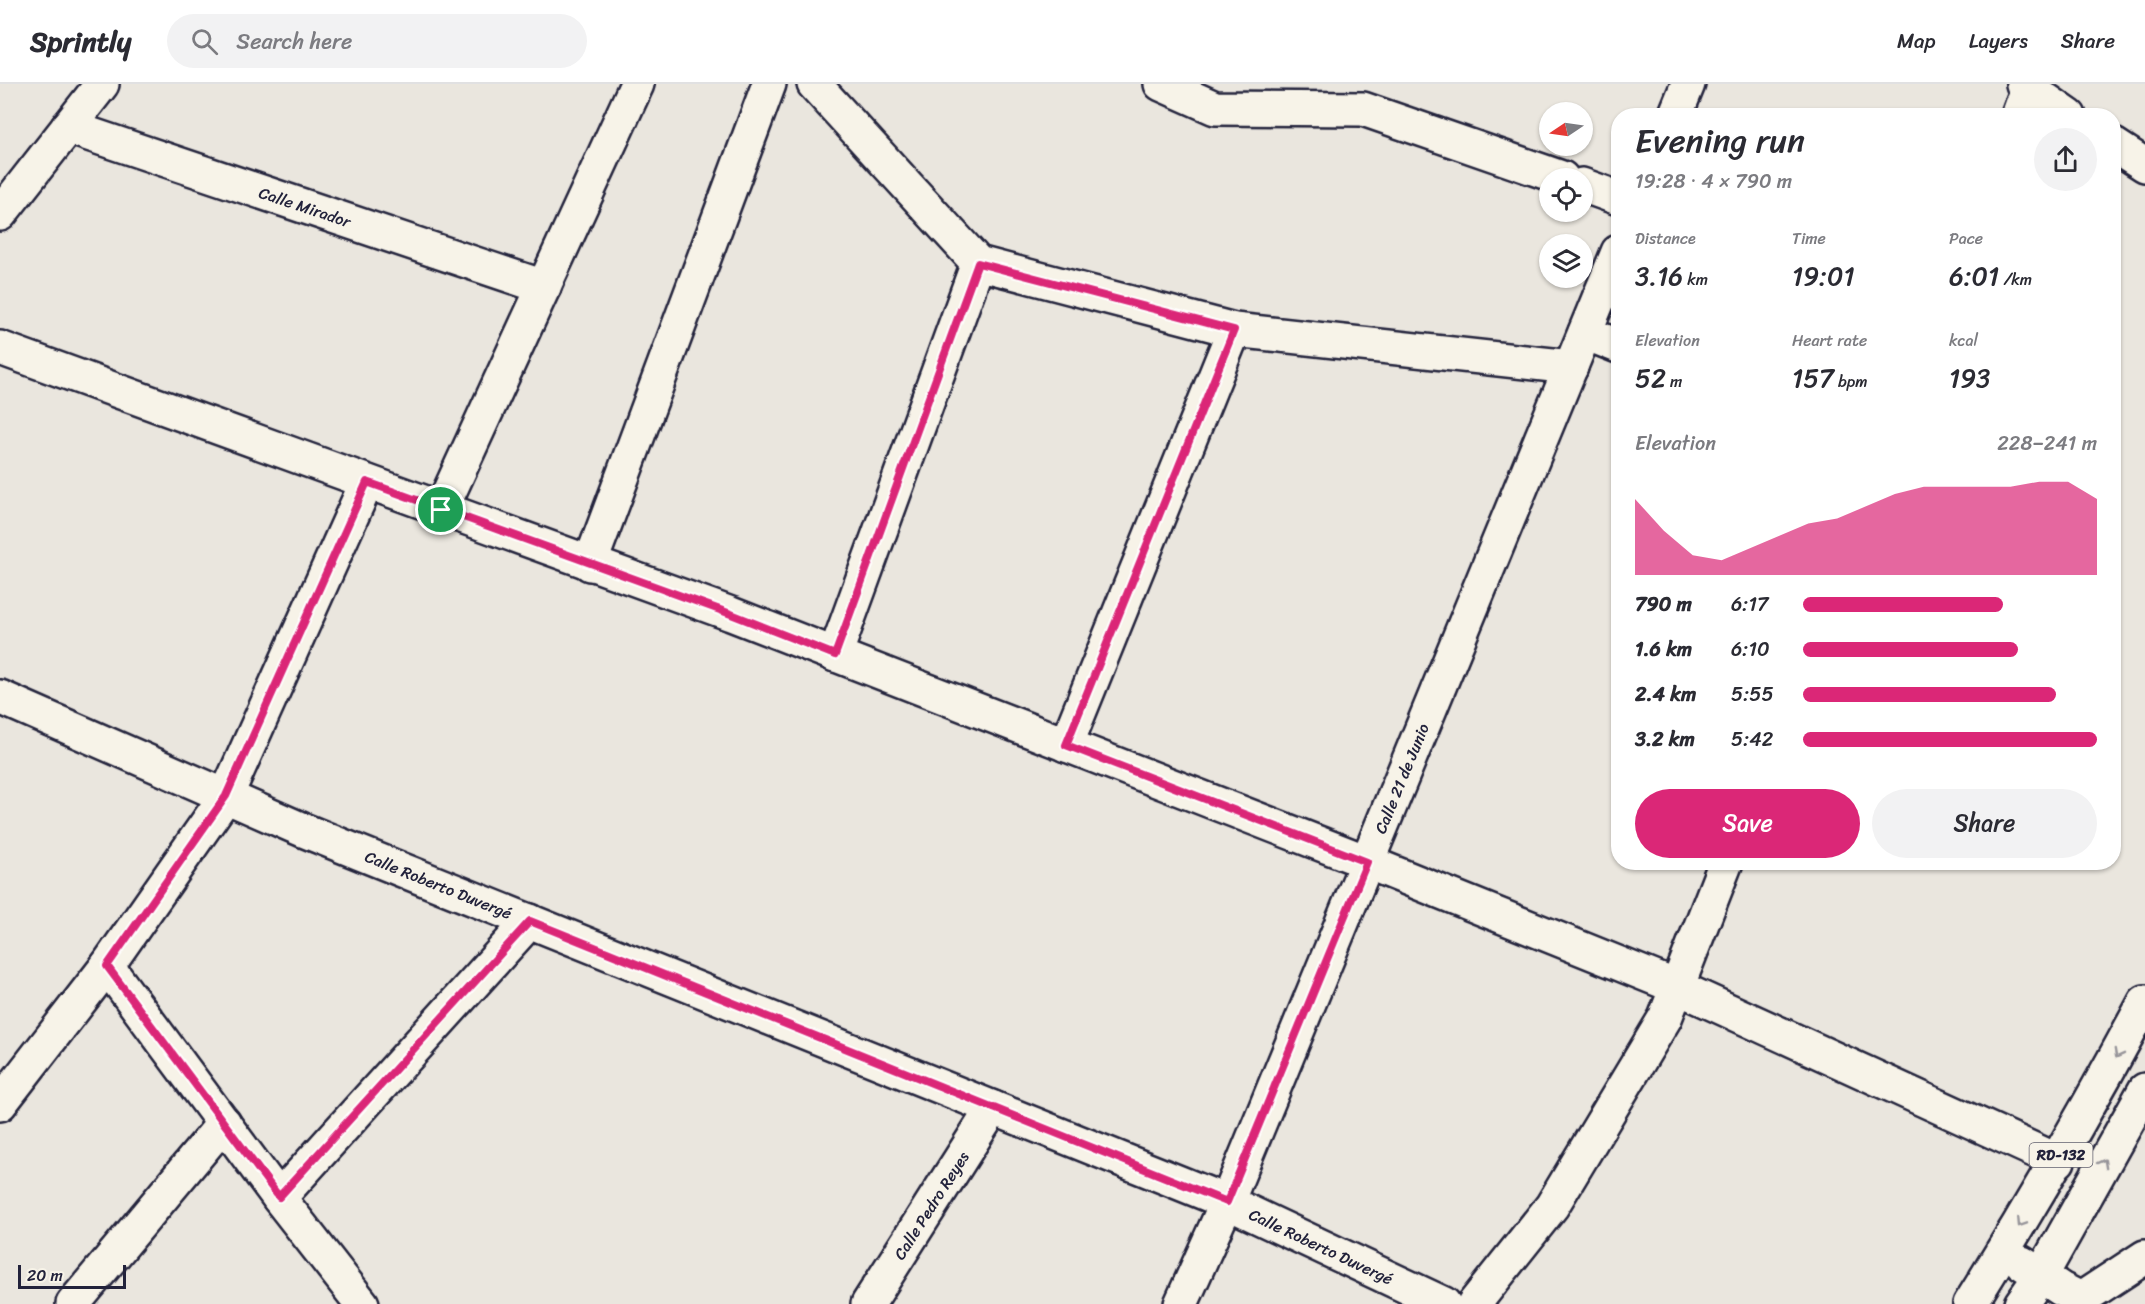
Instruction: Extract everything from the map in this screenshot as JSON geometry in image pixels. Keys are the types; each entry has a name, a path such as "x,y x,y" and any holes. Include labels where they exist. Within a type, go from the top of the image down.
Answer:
{"street":[{"path":"0,214 102,84"},
{"path":"441,510 637,84"},
{"path":"590,564 769,84"},
{"path":"814,84 978,263 1234,330 1571,367"},
{"path":"1161,84 1215,108 1361,97 1539,169"},
{"path":"1678,108 1688,84"},
{"path":"2023,96 2051,108"},
{"name":"Calle Mirador","path":"69,127 544,287"},
{"path":"2121,149 2145,165"},
{"path":"1593,189 1611,195"},
{"path":"835,655 978,263"},
{"name":"Calle 21 de Junio","path":"1181,1304 1227,1202 1611,269"},
{"path":"1066,745 1234,330"},
{"path":"1585,333 1611,343"},
{"path":"0,348 835,655 1367,862 1677,987 2058,1161"},
{"path":"0,1104 107,966 226,796 367,482"},
{"name":"Calle Roberto Duvergé","path":"0,697 303,830 1227,1202 1444,1304"},
{"path":"1474,1304 1552,1206 1665,1018 1723,870"},
{"path":"279,1197 530,921"},
{"path":"107,966 279,1197 362,1304"},
{"name":"RD-132","path":"1970,1304 2058,1161 2145,1002"},
{"name":"RD-132","path":"2021,1304 2042,1274 2145,1090"},
{"name":"Calle Pedro Reyes","path":"868,1304 993,1108"},
{"path":"73,1304 224,1124"},
{"path":"2002,1252 2042,1274 2079,1301 2145,1257"}],"route":[{"path":"978,263 1234,330 1066,745 1367,862 1227,1202 530,921 279,1197 107,966 226,796 367,482 441,510 731,614 835,655 978,263"}]}
